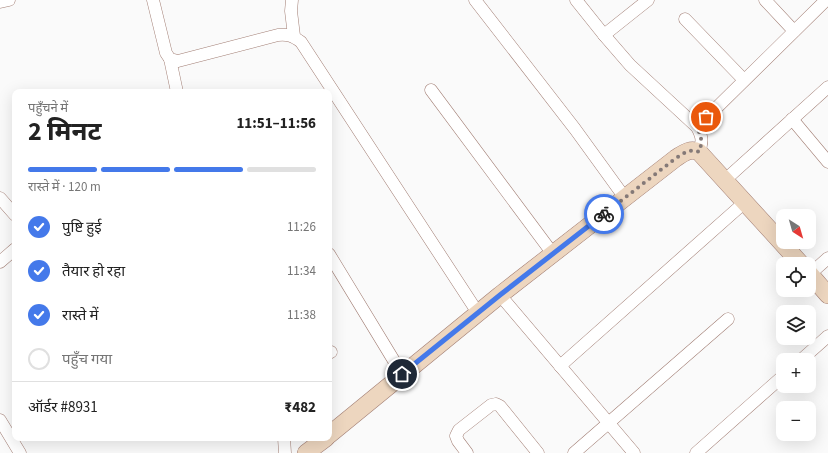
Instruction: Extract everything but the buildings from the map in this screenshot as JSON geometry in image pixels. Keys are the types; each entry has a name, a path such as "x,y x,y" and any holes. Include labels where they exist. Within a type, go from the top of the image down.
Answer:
{"street":[{"path":"0,2 9,0"},
{"path":"153,0 166,53 170,59 176,89"},
{"path":"292,0 291,11 294,36"},
{"path":"475,0 575,129 626,198"},
{"path":"576,0 604,35 642,76 697,127 702,137 702,144 699,152"},
{"path":"604,35 648,0"},
{"path":"765,0 794,31"},
{"path":"697,127 826,0"},
{"path":"685,19 744,80"},
{"path":"170,59 178,61 286,34 294,36 301,42 332,89"},
{"path":"725,180 828,87"},
{"path":"332,89 478,313"},
{"path":"431,90 554,254"},
{"path":"792,119 828,162"},
{"path":"332,432 500,295 676,158 688,151 693,150 699,152 794,257"},
{"path":"0,198 12,212"},
{"path":"560,366 745,202"},
{"path":"0,262 12,252"},
{"path":"816,265 828,258"},
{"path":"332,259 402,374"},
{"path":"816,282 828,296"},
{"path":"500,295 634,453"},
{"path":"574,453 728,319"},
{"path":"809,353 828,336"},
{"path":"696,453 776,382"},
{"path":"467,453 458,442 456,436 460,430 491,405 496,404 500,406 538,453"},
{"path":"0,420 12,434"},
{"path":"17,441 20,453"},
{"path":"284,441 285,453"},
{"path":"311,452 323,441"}],"way so far":[{"path":"604,214 676,158 688,151 693,150 699,152 702,144 702,137 697,127 706,117"}],"route":[{"path":"402,374 604,214"}]}
